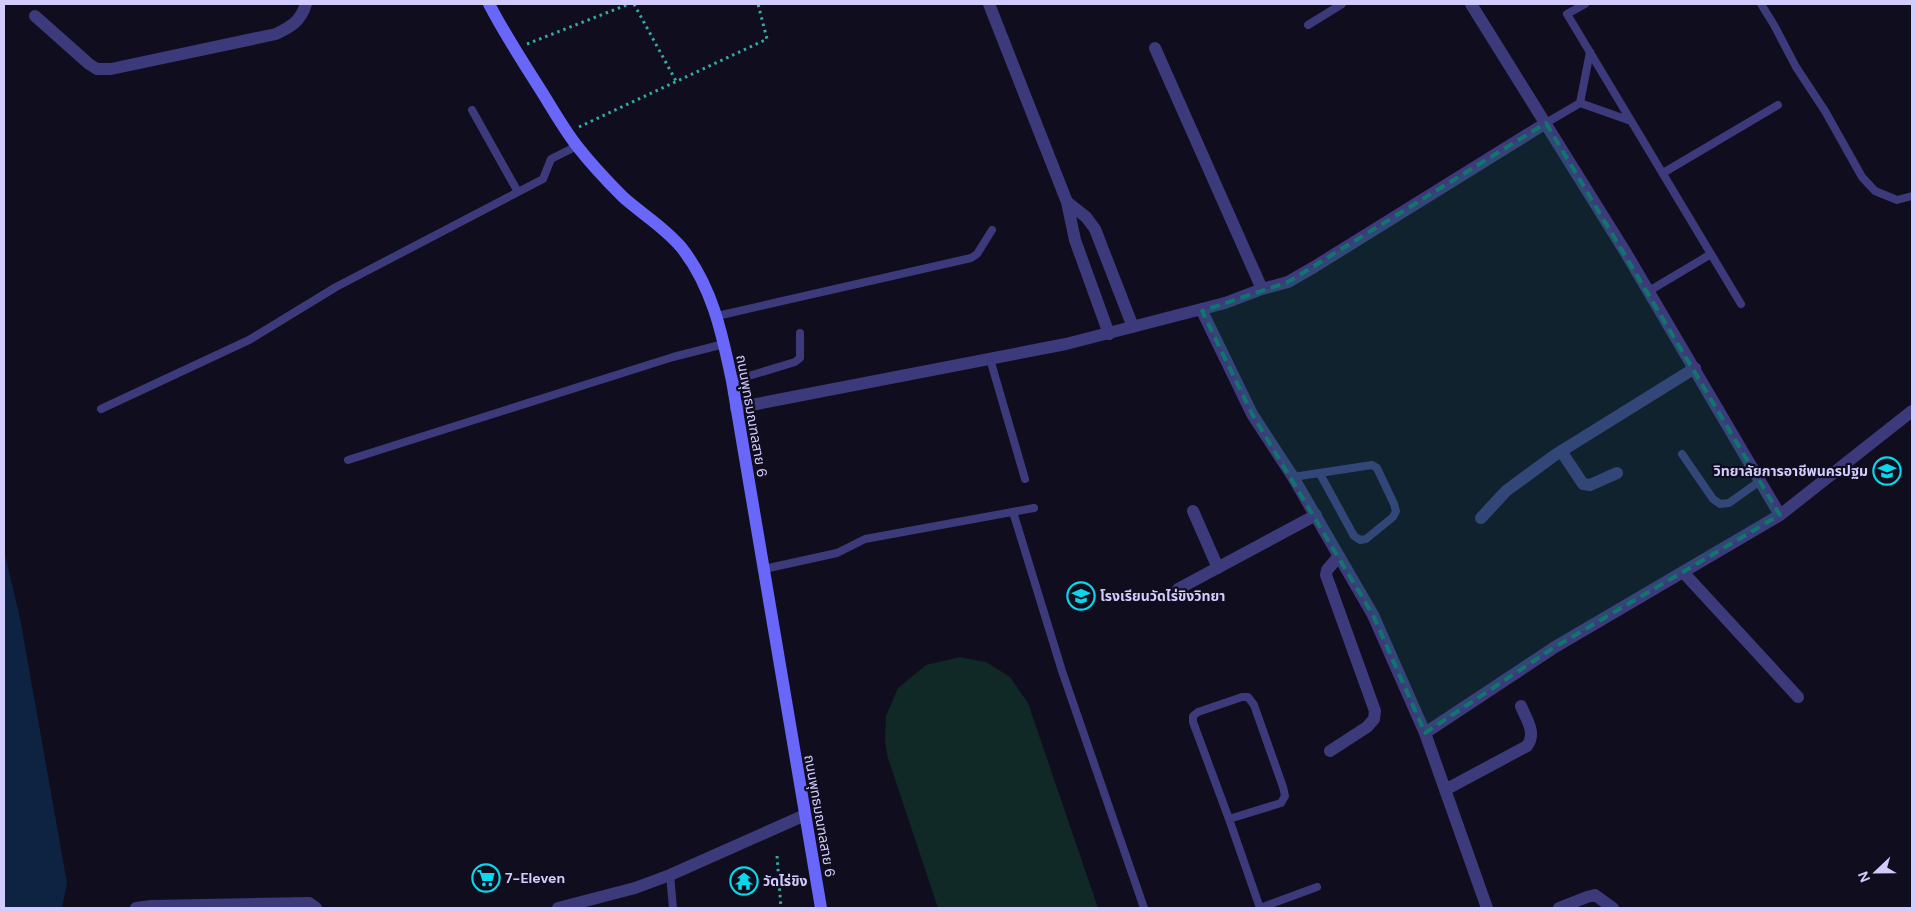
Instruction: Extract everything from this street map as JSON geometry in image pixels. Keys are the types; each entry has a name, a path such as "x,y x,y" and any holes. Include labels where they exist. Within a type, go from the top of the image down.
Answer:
{"main road":[{"name":"ถนนพุทธมณฑลสาย 6","path":"489,4 515,49 577,146 624,197 666,231 680,246 707,289 717,316 732,381 820,908"}],"street":[{"path":"35,16 89,64 97,69 111,70 276,34 294,26 303,13 306,4"},
{"path":"989,4 1067,202 1075,240 1109,334"},
{"path":"1471,4 1649,291 1780,515"},
{"path":"1155,48 1262,288"},
{"path":"736,408 1066,344 1202,311 1225,304 1262,288 1288,282 1546,123"},
{"path":"1067,202 1086,218 1095,229 1134,327"},
{"path":"1202,311 1252,414 1293,477 1374,615 1425,733 1487,908"},
{"path":"1481,518 1506,491 1561,451 1695,368"},
{"path":"1425,733 1555,647 1780,515 1912,411"},
{"path":"1561,451 1583,484 1590,485 1616,473"},
{"path":"1194,511 1218,568"},
{"path":"1178,589 1316,515"},
{"path":"1330,751 1367,727 1374,719 1375,711 1326,575 1327,570 1339,556"},
{"path":"1683,572 1798,697"},
{"path":"1445,790 1527,746 1532,740 1532,734 1521,706"},
{"path":"558,908 635,888 670,875 805,816"},
{"path":"1560,908 1586,896 1595,895 1613,908"},
{"path":"136,908 150,906 309,903 316,908"}],"lane":[{"path":"1308,25 1342,4"},
{"path":"1585,4 1567,14 1741,304"},
{"path":"1761,4 1796,67 1825,111 1862,177 1875,191 1897,200 1912,196"},
{"path":"1546,123 1580,103 1590,52"},
{"path":"1580,103 1631,121"},
{"path":"1663,173 1778,105"},
{"path":"472,110 518,192"},
{"path":"101,409 249,340 336,287 543,179 551,159 577,146"},
{"path":"717,316 971,258 977,254 992,230"},
{"path":"1649,291 1711,254"},
{"path":"732,381 795,362 800,358 800,333"},
{"path":"348,460 673,357 724,344"},
{"path":"990,359 1025,480"},
{"path":"1682,454 1713,499 1720,504 1729,503 1760,481"},
{"path":"1293,477 1372,465 1377,468 1396,512 1393,517 1366,538 1360,540 1354,536 1320,474"},
{"path":"764,569 837,553 865,539 1034,508"},
{"path":"1013,512 1062,671 1144,908"},
{"path":"1229,818 1281,803 1285,796 1254,705 1248,697 1242,697 1198,712 1193,716 1192,722 1229,818 1260,908 1317,887"},
{"path":"670,875 673,908"}],"path":[{"path":"515,49 629,4"},
{"path":"634,4 676,81"},
{"path":"567,132 767,39 758,4"},
{"path":"777,856 781,908"}],"highlighted area":[{"path":"1546,123 1780,515 1555,647 1425,733 1373,615 1252,414 1202,311 1288,282"}],"green space":[{"path":"960,657 986,662 1010,677 1028,703 1098,908 938,908 888,758 885,742 886,716 898,688 926,665"}],"water":[{"path":"4,551 20,618 67,883 62,908 4,908"}],"place":[{"name":"วิทยาลัยการอาชีพนครปฐม","path":"1887,471"},
{"name":"โรงเรียนวัดไร่ขิงวิทยา","path":"1081,596"},
{"name":"7-Eleven","path":"486,878"},
{"name":"วัดไร่ขิง","path":"744,881"}]}
